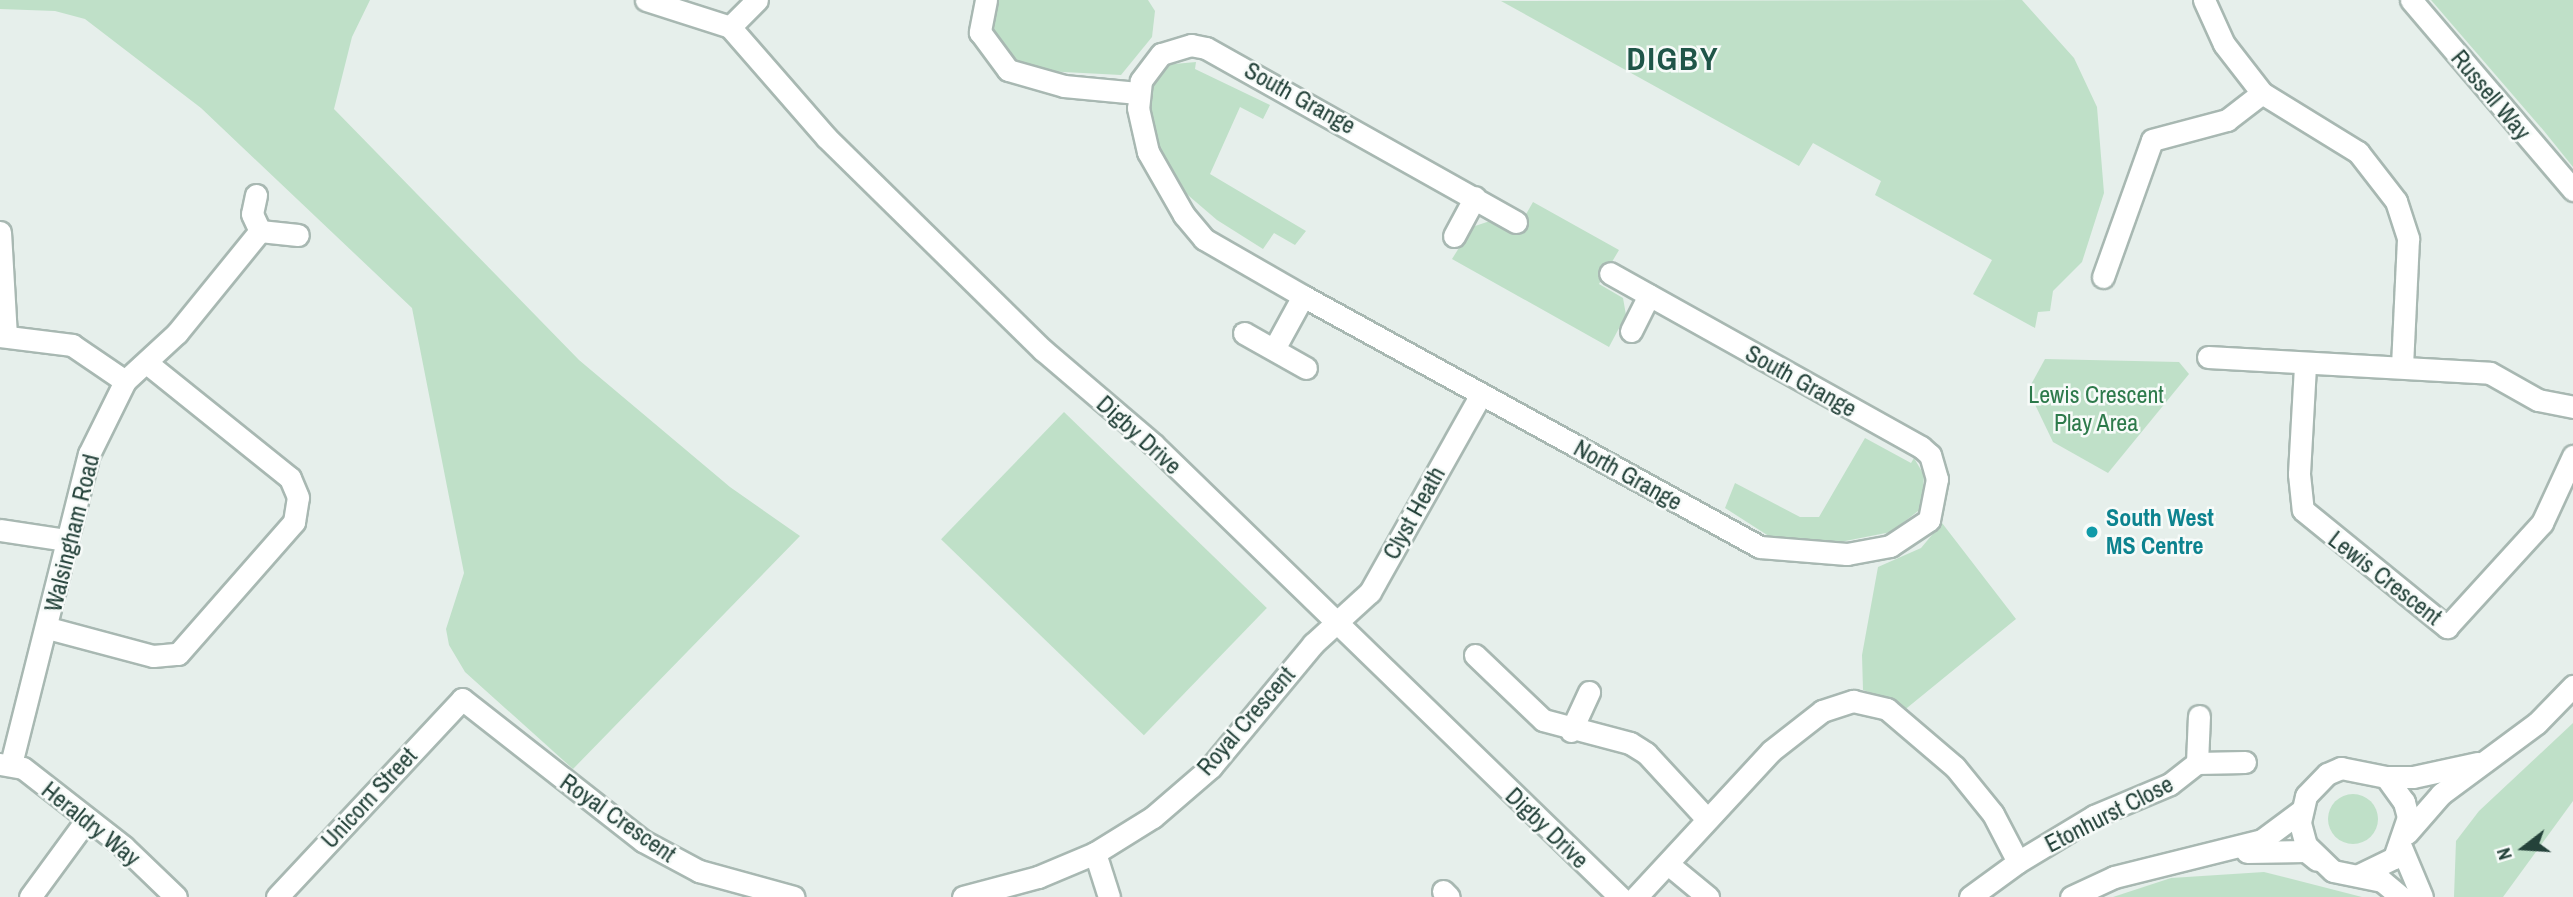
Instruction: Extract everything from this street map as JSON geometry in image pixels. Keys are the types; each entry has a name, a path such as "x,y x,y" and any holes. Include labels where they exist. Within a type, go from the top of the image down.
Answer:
{"street":[{"path":"646,0 730,27 757,0"},
{"path":"986,0 981,32 1008,70 1064,86 1138,93"},
{"path":"2204,0 2224,44 2262,93 2358,152 2396,201 2408,239 2402,367"},
{"name":"Russell Way","path":"2411,0 2573,190"},
{"name":"Digby Drive","path":"730,27 836,148 1620,897"},
{"name":"South Grange","path":"1138,93 1146,68 1161,54 1191,45 1206,48 1516,222"},
{"name":"North Grange","path":"1138,93 1148,152 1184,215 1204,239 1481,394 1776,551 1847,554 1890,546 1929,520 1937,479"},
{"path":"2103,277 2152,140 2227,120 2262,93"},
{"path":"256,195 252,214 260,230 298,235"},
{"path":"1454,236 1475,197"},
{"name":"Walsingham Road","path":"6,764 48,628 66,540 89,454 125,381 147,363 260,230"},
{"path":"0,232 3,336 72,345 125,381"},
{"name":"South Grange","path":"1610,272 1920,447 1930,455 1937,479"},
{"path":"1632,331 1649,295"},
{"path":"1274,349 1303,296"},
{"path":"1244,333 1306,368"},
{"path":"2208,357 2305,366 2402,367 2490,373 2538,400 2573,407"},
{"path":"48,628 153,656 178,654 191,646 295,522 298,497 290,478 147,363"},
{"name":"Lewis Crescent","path":"2305,366 2299,474 2303,510 2447,627 2542,523 2573,456"},
{"name":"Clyst Heath","path":"1336,624 1370,592 1481,394"},
{"path":"0,530 66,540"},
{"name":"Royal Crescent","path":"963,897 999,892 1095,853 1153,817 1211,767 1312,644 1336,624"},
{"path":"1475,656 1530,710 1571,731 1612,738 1646,753 1705,817"},
{"path":"2359,874 2383,866 2441,794 2489,760 2573,686"},
{"path":"1571,731 1589,692"},
{"name":"Royal Crescent","path":"462,699 643,841 699,871 794,897"},
{"name":"Unicorn Street","path":"277,897 462,699"},
{"name":"Etonhurst Close","path":"1636,897 1668,864 1705,817 1810,719 1853,701 1872,703 1887,709 1955,767 1993,814 2018,862"},
{"name":"Etonhurst Close","path":"2197,763 2199,716"},
{"path":"2071,897 2114,877 2222,854 2262,840 2301,811 2315,783 2334,771 2357,767 2386,777 2424,776 2489,760"},
{"name":"Etonhurst Close","path":"1970,897 2018,862 2094,816 2170,784 2197,763 2245,762"},
{"name":"Heraldry Way","path":"6,764 87,819 176,897"},
{"path":"2386,777 2404,802 2404,840 2422,897"},
{"path":"2301,811 2302,834 2321,864"},
{"path":"30,897 87,819"},
{"path":"2222,854 2306,851 2321,864 2382,881 2401,897"},
{"path":"1095,853 1109,897"},
{"path":"1668,864 1708,897"}],"green space":[{"path":"0,0 370,0 352,37 334,109 579,360 730,487 800,536 573,769 465,672 449,645 446,629 464,573 412,308 201,108 85,19 55,11 0,9"},
{"path":"993,0 1148,0 1155,11 1152,37 1121,75 1026,70 1011,62 986,29"},
{"path":"2022,0 2074,58 2097,107 2104,193 2082,262 2053,291 2050,311 2038,312 2035,328 1973,294 1992,260 1875,195 1881,181 1813,143 1799,166 1501,1"},
{"path":"2431,0 2573,0 2573,167 2544,131"},
{"path":"1196,62 1195,69 1270,105 1263,119 1240,107 1210,174 1306,231 1295,245 1274,233 1263,249 1217,220 1175,184 1158,155 1148,89 1163,65"},
{"path":"1533,202 1619,250 1599,284 1623,298 1626,315 1609,347 1452,259 1472,227 1490,221 1514,235"},
{"name":"Lewis Crescent Play Area","path":"2045,359 2179,362 2189,374 2108,473 2053,442 2028,390"},
{"path":"1064,412 1267,608 1144,735 941,539"},
{"path":"1865,438 1911,463 1914,458 1924,475 1922,508 1891,532 1830,544 1775,540 1725,508 1735,483 1800,517 1819,517"},
{"path":"1942,523 2016,619 1902,712 1891,700 1863,690 1862,655 1878,567 1921,548"},
{"path":"2573,723 2573,801 2503,897 2454,897 2456,841 2479,811"},
{"path":"2353,794 2371,801 2378,819 2371,837 2353,844 2335,837 2328,819 2335,801"},
{"path":"2264,872 2362,897 2113,897 2171,878"}],"place":[{"name":"South West MS Centre","path":"2092,532"}],"district":[{"name":"DIGBY","path":"1673,59"}]}
